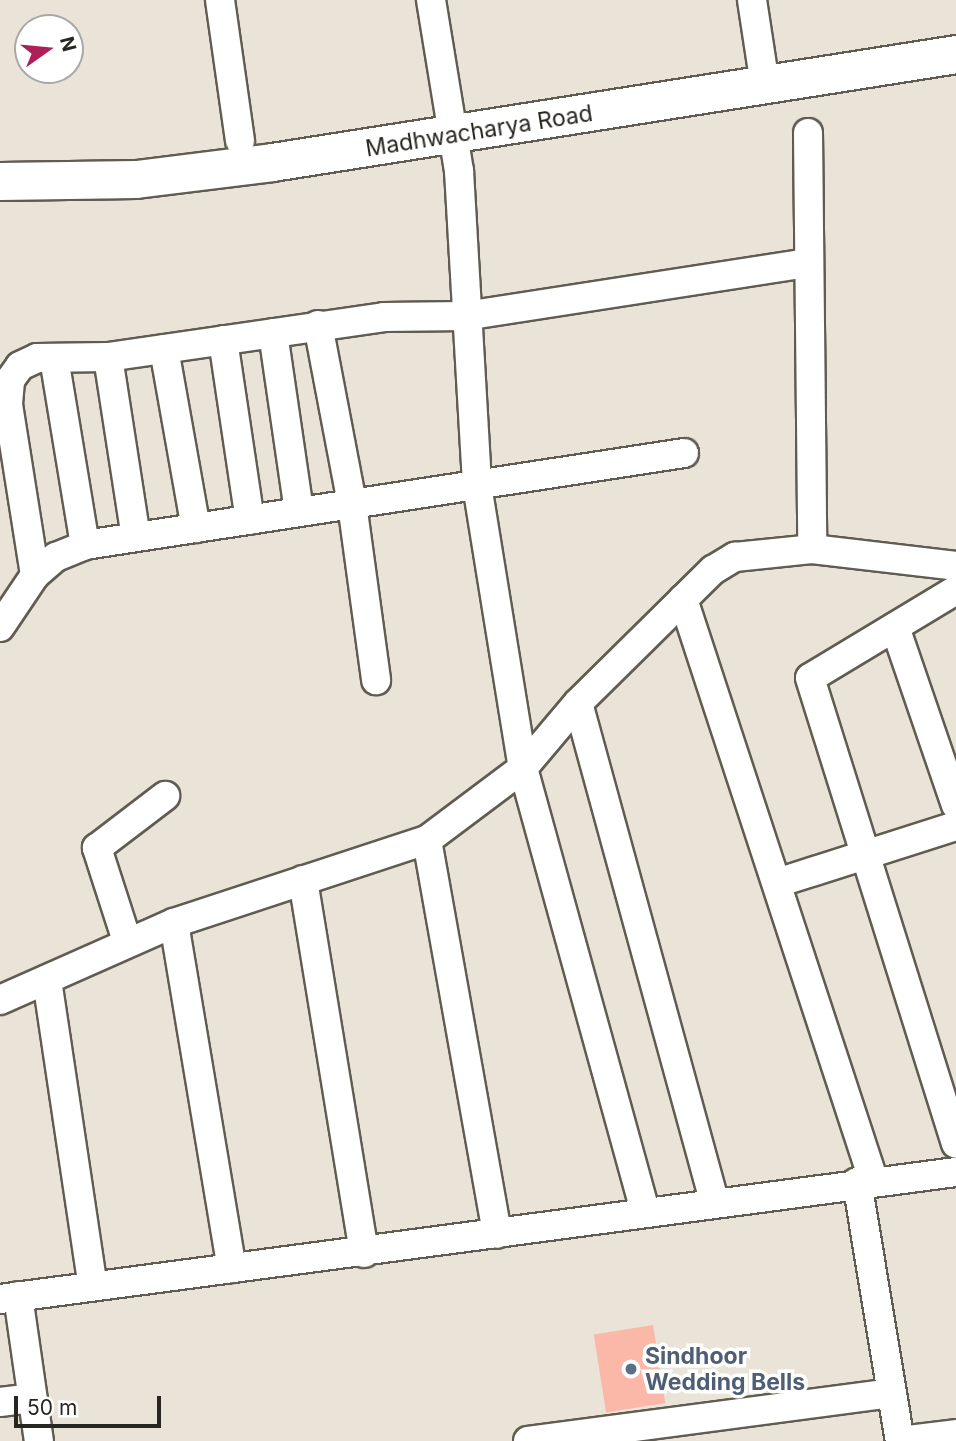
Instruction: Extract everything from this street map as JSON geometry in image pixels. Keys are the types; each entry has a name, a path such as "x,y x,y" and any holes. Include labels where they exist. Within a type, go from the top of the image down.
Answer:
{"main road":[{"name":"Madhwacharya Road","path":"0,181 136,179 763,74 956,32"},
{"name":"Madhwacharya Road","path":"763,74 956,54"},
{"name":"Madhwacharya Road","path":"0,161 64,161 240,141 452,126"}],"street":[{"path":"220,0 240,141"},
{"path":"431,0 452,126 477,485 523,768 645,1212"},
{"path":"752,0 763,74"},
{"path":"808,133 812,549"},
{"path":"35,575 8,404 10,380 20,366 37,358 108,357 384,317 465,316 810,263"},
{"path":"318,326 352,504 376,680"},
{"path":"273,333 299,512"},
{"path":"223,340 250,520"},
{"path":"164,349 196,528"},
{"path":"108,357 136,537"},
{"path":"54,358 85,545"},
{"path":"0,627 35,575 56,557 85,545 684,453"},
{"path":"0,998 174,923 427,840 523,768 578,703 713,570 735,557 812,549 956,566"},
{"path":"956,590 810,678 868,854 956,1144"},
{"path":"683,599 777,884 865,1182 891,1393 900,1441 956,1434"},
{"path":"895,627 956,805"},
{"path":"578,703 715,1204"},
{"path":"127,941 97,848 166,796"},
{"path":"777,884 956,826"},
{"path":"427,840 497,1234"},
{"path":"303,880 364,1253"},
{"path":"174,923 232,1268"},
{"path":"47,980 93,1286"},
{"path":"39,1441 9,1298 364,1253 645,1212 956,1172"},
{"path":"528,1441 891,1393"},
{"path":"0,1402 32,1398"}],"building":[{"name":"Sindhoor Wedding Bells","path":"653,1325 665,1403 606,1412 594,1334"}],"place":[{"name":"Sindhoor Wedding Bells","path":"631,1369"}]}
